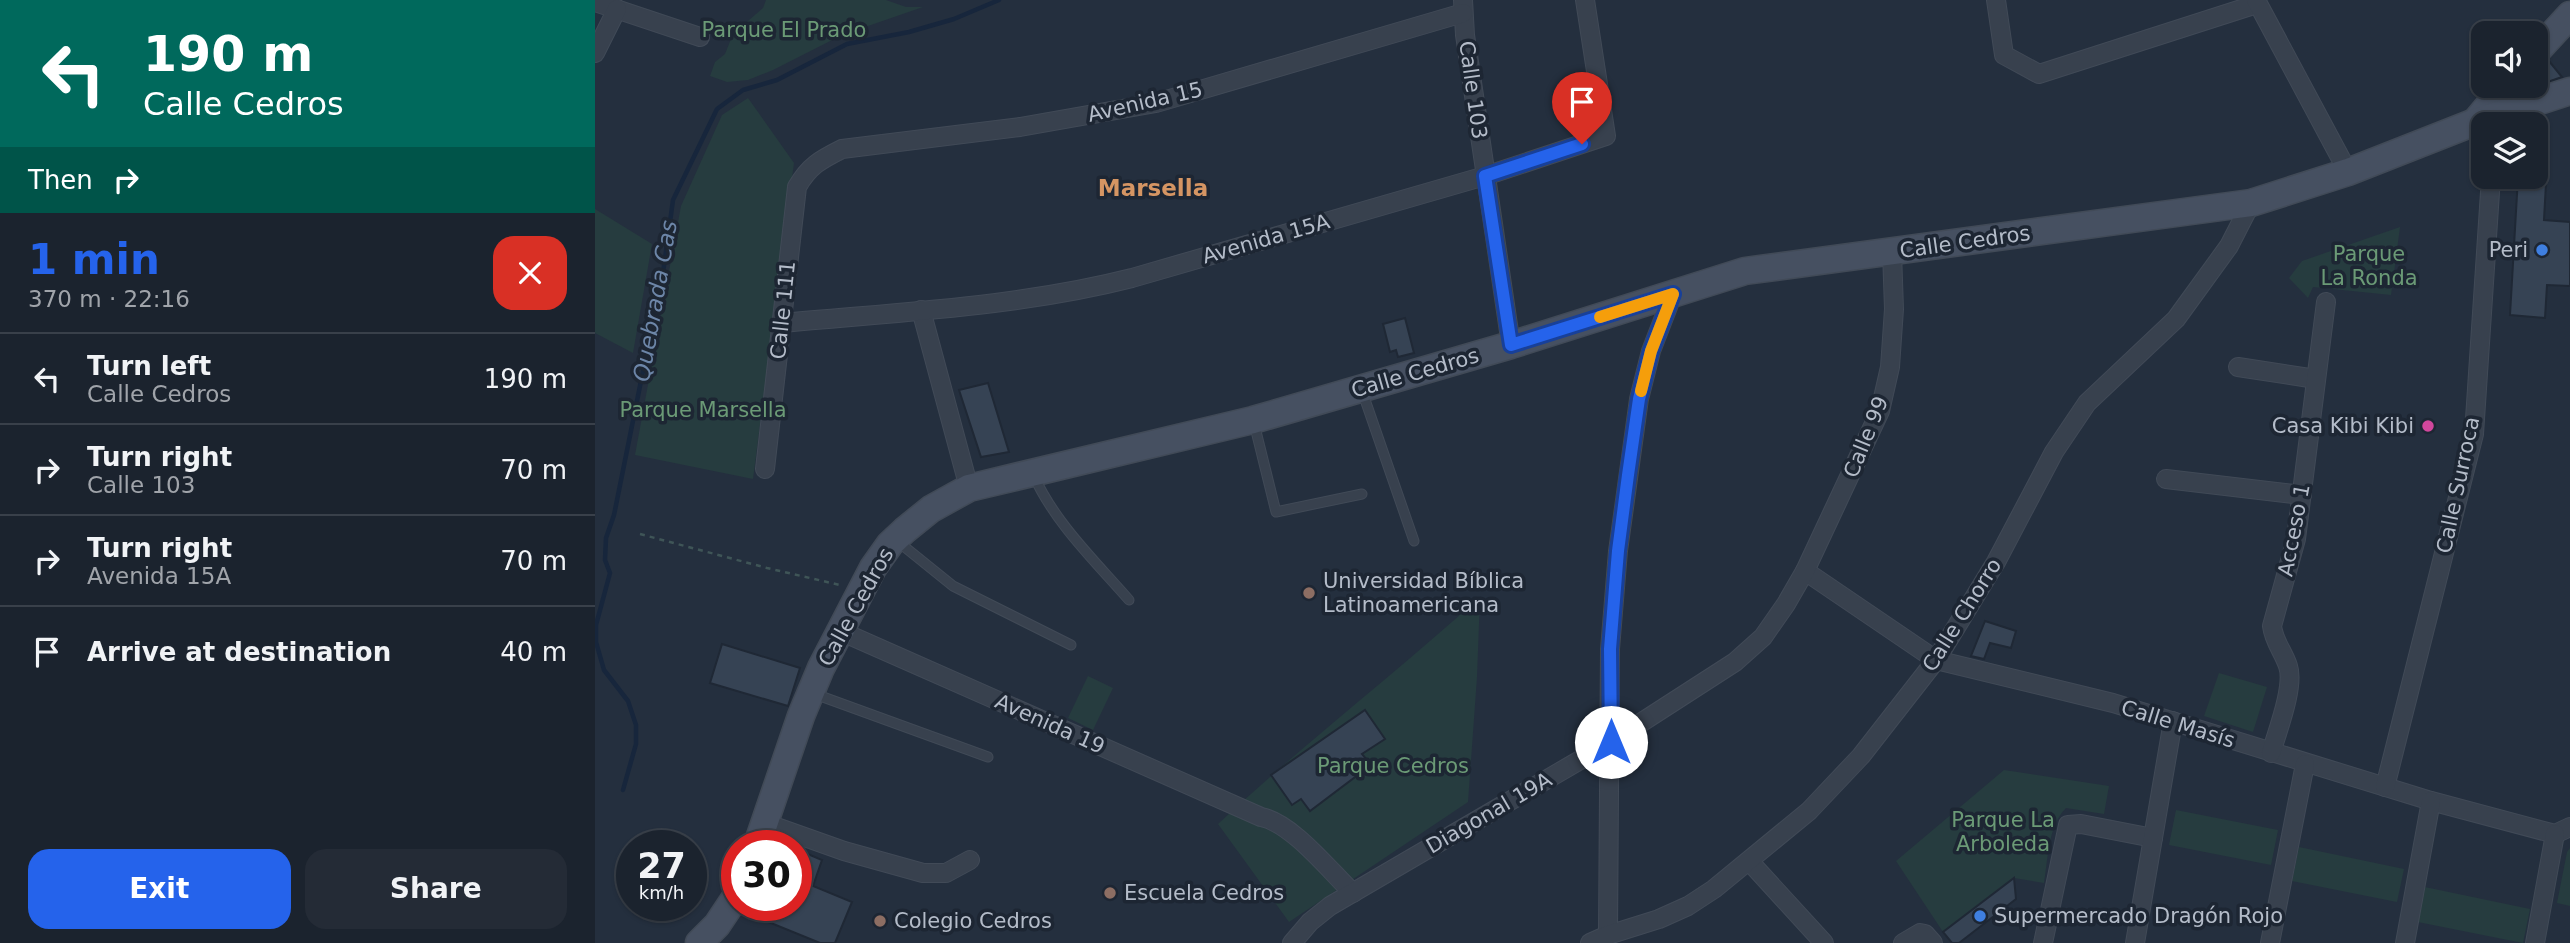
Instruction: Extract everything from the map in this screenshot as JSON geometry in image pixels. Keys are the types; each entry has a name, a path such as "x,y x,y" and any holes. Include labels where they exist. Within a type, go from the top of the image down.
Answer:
{"street":[{"name":"Avenida 15A","path":"782,323 1081,291 1145,275 1485,176 1606,136 1585,0"},
{"path":"1996,0 2004,55 2039,75 2257,2 2348,172"},
{"path":"595,2 700,37"},
{"name":"Calle 103","path":"1463,6 1511,345"},
{"name":"Avenida 15","path":"820,160 842,149 1020,127 1156,103 1463,6"},
{"path":"595,53 617,9"},
{"path":"2548,39 2570,15"},
{"path":"2513,112 2570,91"},
{"name":"Calle Cedros","path":"762,830 811,693 873,568 895,540 931,509 969,488 1253,421 1511,345 1745,271 2251,203 2348,172 2471,127"},
{"name":"Calle 111","path":"765,469 797,187 806,172 820,160"},
{"name":"Calle Surroca","path":"2385,787 2474,434 2490,189"},
{"name":"Calle Chorro","path":"1604,940 1688,906 1749,861 1809,811 1861,756 1936,660 1996,562 2054,452 2089,401 2176,319 2229,246 2251,203"},
{"name":"Calle 99","path":"1805,570 1880,411 1890,367 1894,309 1892,252"},
{"path":"1604,940 1611,742 1610,649 1618,551 1639,399 1651,351 1673,294"},
{"name":"Acceso 1","path":"2271,753 2290,684 2289,667 2273,638 2272,626 2296,539 2326,302"},
{"path":"921,310 969,488"},
{"path":"2238,366 2316,379"},
{"path":"2166,479 2302,495"},
{"name":"Calle Masís","path":"1805,570 1936,660 2113,703 2431,801 2563,830"},
{"name":"Diagonal 19A","path":"1291,943 1330,906 1611,742 1735,662 1763,637 1805,570"},
{"name":"Avenida 19","path":"840,631 1273,820 1299,840 1353,893"},
{"path":"2135,943 2173,721"},
{"path":"2270,943 2305,764"},
{"path":"2405,943 2431,801"},
{"path":"2043,943 2065,831 2069,825 2073,823 2153,838"},
{"path":"2535,943 2563,830"},
{"path":"812,844 923,873 946,873 970,860"},
{"path":"1749,861 1825,943"},
{"path":"699,943 721,919"},
{"path":"1903,943 1913,935 1927,938"}],"lane":[{"path":"1361,389 1414,541"},
{"path":"1253,421 1276,512 1361,494"},
{"path":"1033,474 1041,494 1129,600"},
{"path":"895,540 953,586 1071,645"},
{"path":"811,693 988,757"}],"path":[{"path":"640,534 860,590"}],"green space":[{"name":"Parque El Prado","path":"766,0 886,0 906,7 923,7 842,35 748,80 727,82 710,76 715,62 725,54 733,34 763,8"},
{"name":"Parque Marsella","path":"748,98 794,163 753,479 635,455 681,206 722,115"},
{"path":"595,209 652,244 633,353 595,333"},
{"name":"Parque La Ronda","path":"2400,227 2391,295 2313,287 2308,298 2289,278 2302,261"},
{"name":"Parque Cedros","path":"1480,597 1468,802 1289,922 1218,824"},
{"path":"2219,673 2267,687 2253,732 2204,716"},
{"path":"1088,676 1113,688 1093,730 1068,718"},
{"name":"Parque La Arboleda","path":"2004,770 2109,786 2104,814 2066,808 2052,833 2044,883 2014,878 1943,932 1896,861"},
{"path":"2176,810 2278,830 2271,865 2169,845"},
{"path":"2299,847 2404,869 2397,902 2292,881"},
{"path":"2570,848 2570,906 2557,903"},
{"path":"2420,886 2530,909 2523,943 2413,921"}],"building":[{"path":"2549,61 2562,77 2548,82"},
{"name":"Peri","path":"2517,189 2546,189 2544,220 2570,222 2570,286 2547,285 2545,318 2510,315"},
{"path":"1405,318 1414,353 1398,357 1396,350 1390,352 1383,324"},
{"path":"988,383 1009,452 981,457 959,390"},
{"path":"1985,621 2016,631 2011,648 1990,643 1984,659 1971,656"},
{"path":"722,644 800,668 788,706 710,683"},
{"path":"1365,710 1385,739 1362,754 1371,765 1310,811 1301,799 1292,805 1271,775"},
{"path":"812,856 822,860 813,886 852,902 835,943 820,943 766,921 812,921"},
{"name":"Supermercado Dragón Rojo","path":"2014,878 2016,899 1959,943 1952,943 1943,932"}],"waterway":[{"name":"Quebrada Cas","path":"623,790 636,744 636,725 628,701 604,670 596,642 596,625 610,573 605,560 606,538 614,515 664,266 673,200 717,109 743,90 777,80 847,44 909,32 954,19 999,0"}],"slow traffic":[{"path":"1600,317 1673,294 1651,351 1641,391"}],"place":[{"name":"Peri","path":"2542,250"},
{"name":"Casa Kibi Kibi","path":"2428,426"},
{"name":"Universidad Bíblica Latinoamericana","path":"1309,593"},
{"name":"Escuela Cedros","path":"1110,893"},
{"name":"Supermercado Dragón Rojo","path":"1980,916"},
{"name":"Colegio Cedros","path":"880,921"}],"district":[{"name":"Marsella","path":"1153,188"}],"route":[{"path":"1582,144 1485,176 1511,345 1673,294 1651,351 1639,399 1628,475 1618,551 1610,649 1611,742"}]}
